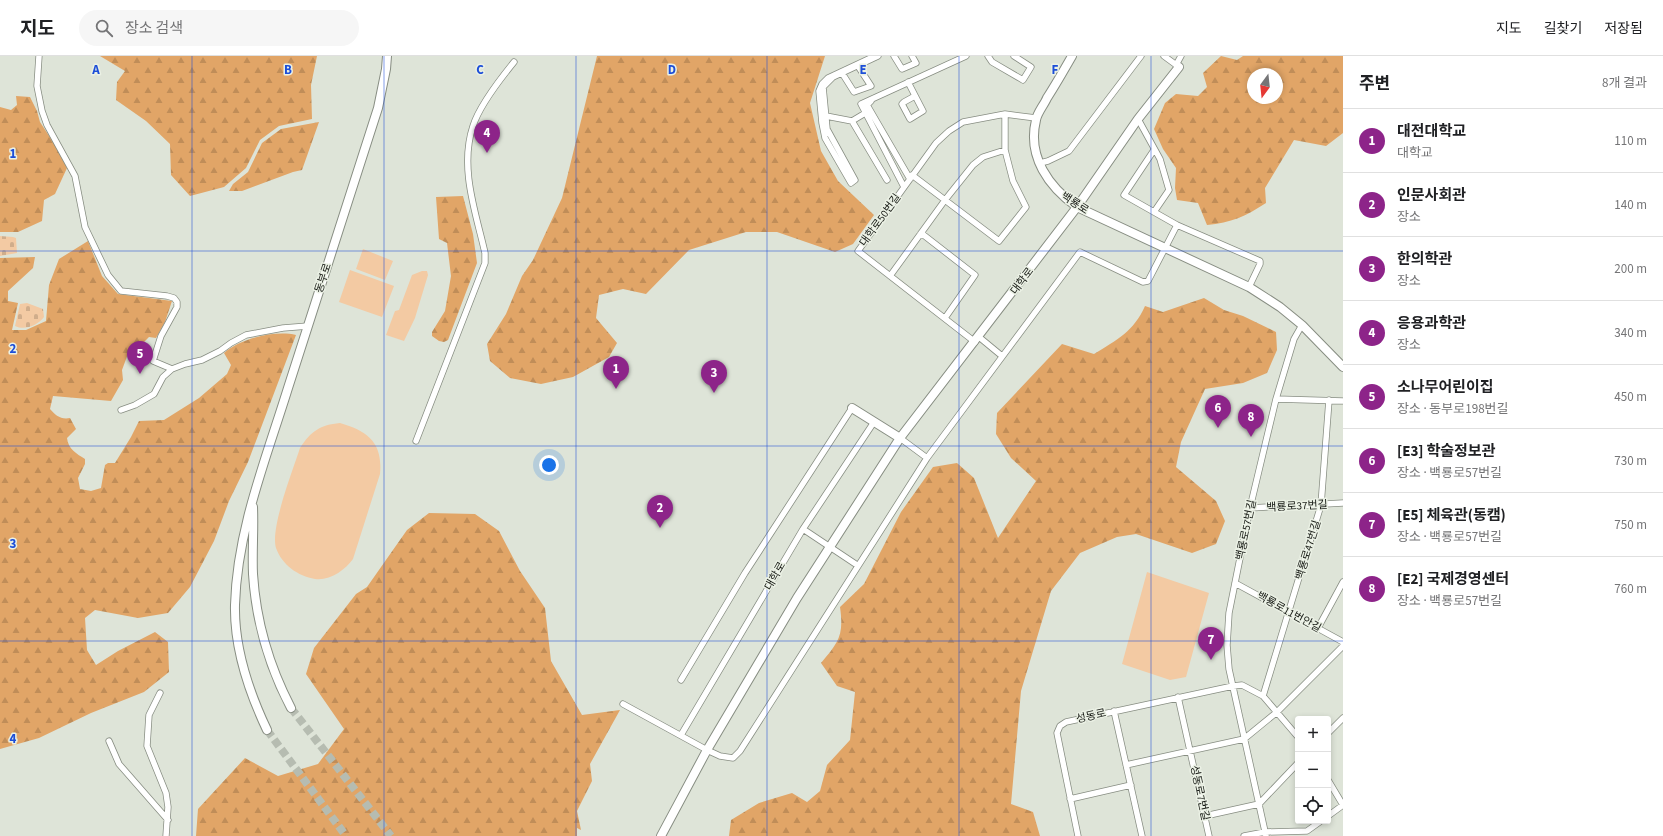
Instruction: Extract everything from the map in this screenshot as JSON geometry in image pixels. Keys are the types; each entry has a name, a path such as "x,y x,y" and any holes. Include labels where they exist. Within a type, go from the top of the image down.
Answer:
{"main road":[{"name":"동부로","path":"268,730 258,711 249,685 241,657 236,628 235,605 245,526 378,108 386,69 386,56"},
{"name":"백룡로","path":"1072,56 1036,118 1033,137 1037,157 1046,179 1062,196 1077,207 1249,287 1280,307 1302,325 1343,368"},
{"name":"대학로","path":"661,836 707,750 796,598 900,438 1077,207 1177,66"},
{"path":"852,408 900,438"},
{"path":"253,498 253,572 257,613 269,658 291,708"}],"street":[{"path":"38,56 37,86 42,111 47,125 75,176 85,227 108,275 121,291 167,296 174,298 177,302 177,307 161,336 153,361 172,369"},
{"path":"875,56 828,78 822,84 819,91 825,138 851,183 854,180 827,128 823,87 833,77 878,56"},
{"path":"894,56 902,69 916,63 912,56"},
{"path":"904,187 867,111 867,103 966,56"},
{"path":"909,83 972,56"},
{"path":"988,56 992,62 1024,80 1031,67 1014,56"},
{"path":"992,56 993,58 995,56"},
{"path":"1040,163 1048,161 1068,151 1141,56"},
{"path":"1164,56 1177,66 1181,56"},
{"path":"416,441 485,262 485,253 468,180 468,147 473,126 489,98 514,62"},
{"path":"842,73 854,92 871,86 858,66"},
{"path":"909,83 915,96"},
{"path":"826,116 852,121 867,111"},
{"path":"867,111 911,177 1000,241 1026,207 1013,180 1005,150 1006,114"},
{"name":"대학로50번길","path":"1002,356 945,318 858,251 936,143 949,131 963,122 1006,114 1036,118"},
{"path":"1138,119 1160,159 1169,190 1154,212"},
{"path":"852,121 887,180"},
{"path":"890,276 945,200 973,165 983,157 1005,150"},
{"path":"1154,150 1124,195 1177,224 1260,261 1249,287"},
{"path":"623,704 707,750 720,756 733,758 740,751 927,458 1080,252 1143,282 1148,281 1177,224"},
{"path":"921,234 975,275 945,318"},
{"name":"백룡로57번길","path":"1265,834 1233,686 1227,645 1228,613 1250,508 1276,399 1294,339 1302,325"},
{"path":"121,410 135,405 154,394 162,377 172,369 202,360 246,335 283,328 308,326"},
{"path":"1276,399 1343,401"},
{"name":"백룡로47번길","path":"1263,696 1322,505 1329,400"},
{"path":"681,680 745,573 852,408"},
{"name":"대학로","path":"681,735 803,529 874,422"},
{"path":"900,438 927,458"},
{"name":"백룡로37번길","path":"1250,508 1343,503"},
{"path":"803,529 858,565"},
{"name":"백룡로11번안길","path":"1235,582 1343,642"},
{"path":"1318,628 1343,582"},
{"path":"1190,751 1244,739 1277,712 1343,646"},
{"path":"1233,686 1242,685 1263,696 1295,733"},
{"name":"성동로","path":"1078,836 1057,733 1060,726 1066,722 1233,686"},
{"path":"160,693 149,715 147,746 166,793 168,807 166,836"},
{"name":"성동로7번길","path":"1178,697 1209,836"},
{"path":"1114,711 1142,836"},
{"path":"1331,730 1343,718"},
{"path":"109,741 119,764 168,820"},
{"name":"성동로7번길","path":"1126,765 1190,751"},
{"path":"1205,816 1259,804 1295,766"},
{"path":"1070,799 1131,785"},
{"path":"1331,785 1343,805 1331,814"},
{"path":"1244,836 1307,831 1317,824"}],"green space":[{"path":"100,56 317,56 311,85 312,119 279,126 260,140 246,168 224,187 190,196 171,175 170,144 146,121 116,100 117,82 125,71"},
{"path":"597,56 825,56 810,103 821,151 838,181 874,215 853,244 835,252 777,232 746,232 689,250 646,294 623,289 599,295 596,318 617,343 609,357 573,377 541,384 510,378 490,361 487,344 506,314 522,276 533,260 562,198"},
{"path":"1221,56 1237,60 1243,56 1343,56 1343,133 1326,146 1294,140 1265,188 1266,203 1252,212 1238,218 1224,223 1207,225 1198,203 1177,200 1175,188 1176,168 1163,149 1154,129 1165,103 1176,94 1198,96 1207,87 1203,73"},
{"path":"16,96 30,97 37,111 40,122 55,145 67,168 55,194 44,200 42,221 18,232 0,232 0,107 11,110 17,105"},
{"path":"319,122 302,170 242,191 229,191 233,184 248,172 262,143 281,129"},
{"path":"463,196 473,234 477,263 448,340 444,342 439,341 432,336 432,332 445,311 451,276 447,243 439,239 436,197"},
{"path":"0,236 16,238 17,253 0,256"},
{"path":"88,241 102,276 118,294 172,301 165,322 156,338 149,337 138,348 129,351 122,370 123,380 111,401 53,396 50,409 58,416 70,418 76,429 67,438 69,445 73,451 85,459 85,464 78,478 80,489 91,491 101,488 105,465 108,463 115,463 139,421 164,420 199,398 227,374 231,365 224,353 231,348 239,343 258,336 279,334 296,335 248,462 229,501 214,541 190,587 168,613 138,618 95,610 85,618 87,650 96,665 118,651 155,632 168,642 169,672 144,692 91,713 39,738 0,749 0,258 35,257 33,268 8,291 8,301 18,303 12,330 26,330 46,321 49,285 59,259"},
{"path":"363,249 393,261 385,280 356,269"},
{"path":"350,270 394,286 382,317 339,302"},
{"path":"422,271 427,271 428,275 415,318 404,341 386,335 395,311 399,310 412,275"},
{"path":"1204,298 1224,310 1243,316 1276,332 1277,350 1267,373 1243,383 1205,389 1181,442 1176,467 1216,501 1225,521 1216,544 1192,553 1136,534 1117,537 1080,553 1051,591 1021,691 1011,804 1033,812 1040,836 729,836 731,820 759,803 792,793 807,802 820,791 827,765 850,740 855,692 837,686 821,663 839,638 841,625 840,607 864,584 901,512 933,467 957,463 974,478 998,538 1036,481 1011,458 996,434 997,413 1062,344 1094,354 1124,334 1136,322 1145,306 1163,312"},
{"path":"27,303 43,309 44,317 31,326 23,328 15,326 20,304"},
{"path":"340,423 366,434 372,440 379,454 380,474 353,559 337,574 321,579 309,578 291,569 282,560 276,548 276,527 283,499 300,448 312,433 321,427"},
{"path":"429,513 475,514 499,531 520,571 545,608 551,661 582,715 620,710 590,764 592,781 577,811 581,830 577,828 577,836 196,836 198,809 245,758 278,776 318,764 344,729 306,674 314,648 356,594 367,587 407,530"},
{"path":"1147,572 1209,593 1186,677 1170,680 1122,664"}],"tunnel":[{"path":"291,708 391,836"},
{"path":"267,730 346,836"}],"place":[{"name":"응용과학관","path":"487,153"},
{"name":"소나무어린이집","path":"140,374"},
{"name":"대전대학교","path":"616,389"},
{"name":"한의학관","path":"714,393"},
{"name":"[E3] 학술정보관","path":"1218,428"},
{"name":"[E2] 국제경영센터","path":"1251,437"},
{"name":"인문사회관","path":"660,528"},
{"name":"[E5] 체육관(동캠)","path":"1211,660"}]}
